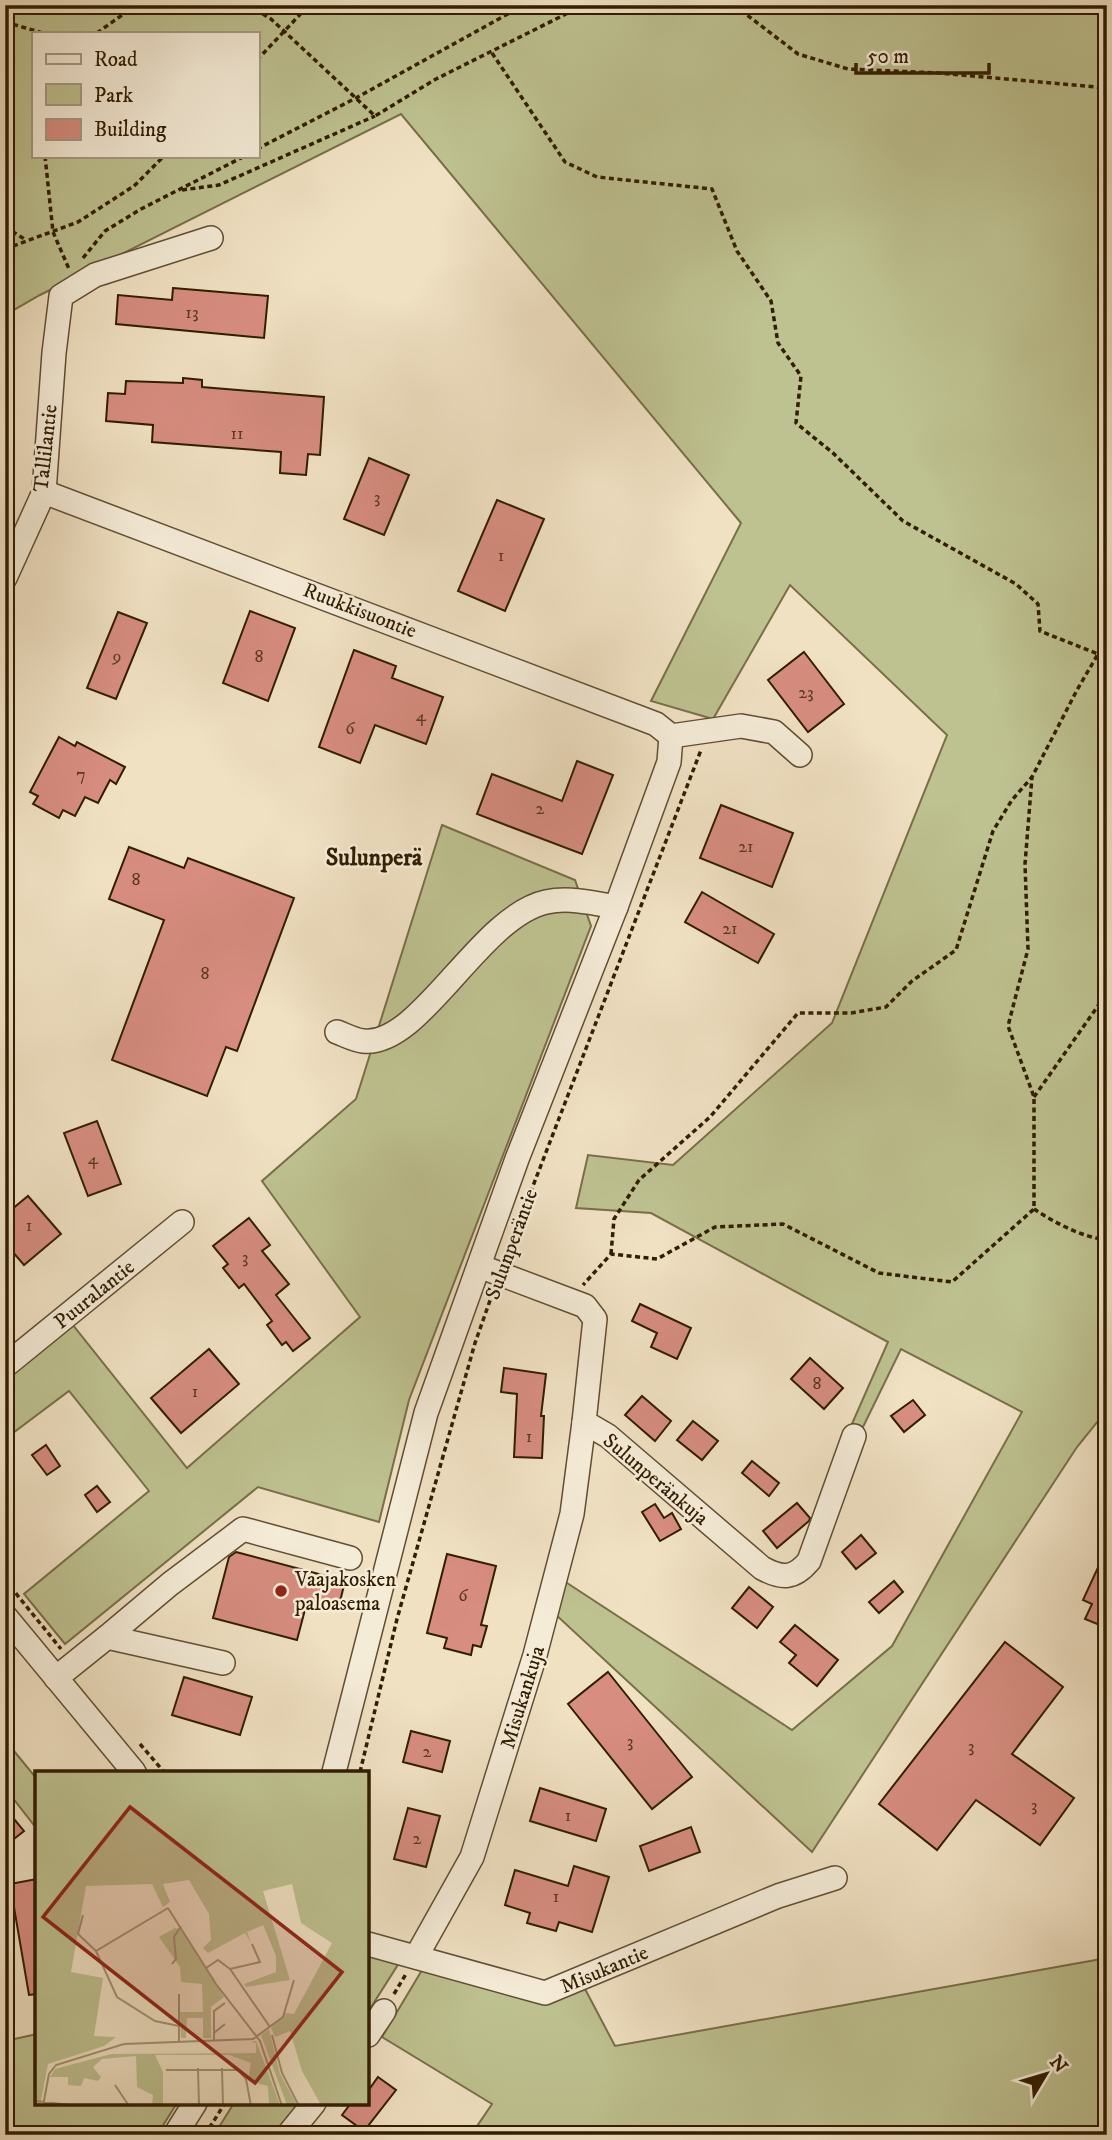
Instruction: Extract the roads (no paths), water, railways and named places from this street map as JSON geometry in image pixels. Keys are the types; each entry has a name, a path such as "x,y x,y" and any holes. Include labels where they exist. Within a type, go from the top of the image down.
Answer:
{"street":[{"name":"Tallilantie","path":"5,578 44,492 61,296 95,275 211,238"},
{"name":"Ruukkisuontie","path":"44,492 656,724 671,736"},
{"path":"671,736 740,726 775,732 800,755"},
{"name":"Sulunperäntie","path":"335,1771 426,1413 489,1270 517,1159 616,907 669,762 671,736"},
{"path":"337,1032 364,1041 389,1035 419,1014 477,949 516,913 547,902 583,901 616,907"},
{"name":"Puuralantie","path":"5,1366 183,1222"},
{"name":"Sulunperänkuja","path":"489,1270 585,1306 595,1319 584,1422 607,1436 762,1568 776,1576 792,1575 809,1561 854,1436"},
{"name":"Misukankuja","path":"416,1957 472,1857 524,1693 572,1514 584,1422"},
{"path":"56,1678 170,1584 243,1529 350,1558"},
{"path":"5,1616 132,1771"},
{"path":"107,1637 223,1663"},
{"name":"Misukantie","path":"369,1944 545,1993 778,1896 835,1878"},
{"path":"369,2034 384,2011"},
{"path":"175,2135 194,2105"},
{"path":"288,2135 312,2105"}],"place":[{"name":"Vaajakosken paloasema","path":"281,1591"}],"district":[{"name":"Sulunperä","path":"374,857"}]}
